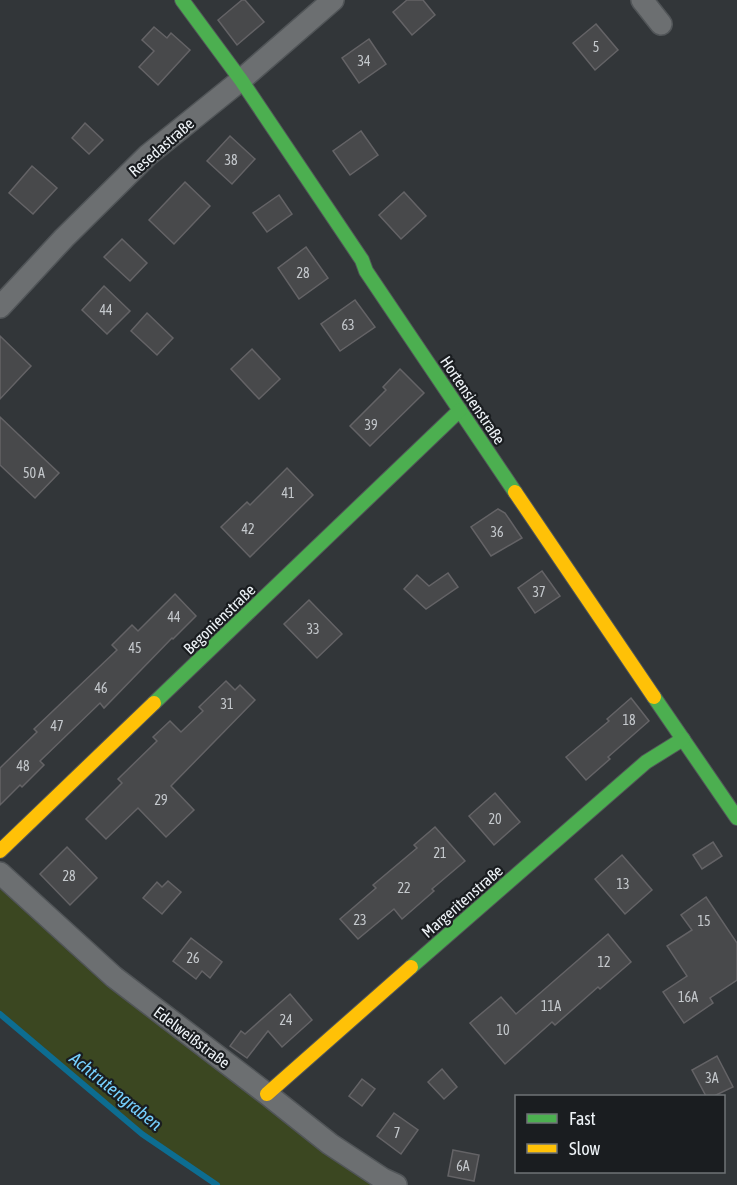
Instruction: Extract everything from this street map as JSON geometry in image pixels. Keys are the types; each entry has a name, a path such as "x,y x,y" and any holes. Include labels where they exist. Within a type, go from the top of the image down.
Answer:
{"street":[{"name":"Hortensienstraße","path":"182,0 241,80 566,569 737,818"},
{"name":"Resedastraße","path":"0,307 64,238 148,155 241,80 333,0"},
{"path":"642,0 662,24"},
{"name":"Begonienstraße","path":"0,851 460,410"},
{"name":"Margeritenstraße","path":"267,1094 646,762 683,739"},
{"name":"Edelweißstraße","path":"0,873 114,977 330,1144 396,1185"}],"green space":[{"path":"0,873 114,977 396,1185 217,1185 142,1134 0,1014"}],"building":[{"path":"245,0 264,22 237,45 218,20"},
{"path":"407,0 423,0 435,15 412,35 393,12"},
{"path":"596,24 618,50 595,70 573,43"},
{"path":"154,27 167,38 171,33 190,50 158,85 139,67 154,51 142,40"},
{"path":"369,39 386,64 359,83 342,58"},
{"path":"85,123 103,140 89,154 72,138"},
{"path":"361,131 378,155 350,175 333,151"},
{"path":"230,136 255,159 232,184 207,161"},
{"path":"32,166 57,188 33,214 9,193"},
{"path":"185,182 210,206 174,244 149,220"},
{"path":"404,192 426,216 401,239 379,215"},
{"path":"279,195 292,214 267,232 253,213"},
{"path":"122,239 147,263 130,281 104,257"},
{"path":"306,247 328,278 299,299 278,268"},
{"path":"104,286 130,311 107,334 82,310"},
{"path":"355,300 375,327 340,351 321,324"},
{"path":"147,313 173,338 157,355 131,331"},
{"path":"0,336 31,366 0,399"},
{"path":"252,349 280,379 259,399 231,369"},
{"path":"400,369 424,393 370,446 350,426 386,390 383,387"},
{"path":"0,417 59,473 35,498 0,465"},
{"path":"287,468 313,495 250,557 221,527 247,502 250,505"},
{"path":"498,509 505,513 522,538 491,556 471,527"},
{"path":"542,571 560,596 535,613 518,588"},
{"path":"448,573 458,587 426,609 404,589 417,575 429,586"},
{"path":"175,594 196,616 104,708 100,703 40,761 44,765 0,805 0,768 37,732 34,729 117,650 112,645 132,625 138,631"},
{"path":"309,600 342,634 317,658 284,624"},
{"path":"226,681 235,690 240,685 255,700 171,786 194,810 166,837 138,808 106,839 86,819 122,783 118,779 157,741 153,737 170,721 181,732 203,711 199,707"},
{"path":"631,698 649,721 586,780 566,757 609,721 607,719"},
{"path":"495,793 520,822 494,845 469,816"},
{"path":"435,827 465,861 402,919 394,909 358,939 340,919 376,888 373,885 417,848 414,845"},
{"path":"713,842 722,856 702,869 693,855"},
{"path":"67,847 97,878 70,905 40,874"},
{"path":"622,855 652,890 625,914 595,879"},
{"path":"168,881 181,892 162,914 143,898 157,882 162,887"},
{"path":"706,897 737,943 737,980 710,998 713,1003 684,1023 663,992 687,976 667,946 692,930 681,915"},
{"path":"608,934 631,962 600,989 598,987 555,1025 552,1022 505,1064 470,1023 501,997 516,1014"},
{"path":"191,938 222,962 210,978 202,971 196,979 173,961"},
{"path":"290,994 312,1020 282,1047 268,1031 247,1058 230,1046 241,1031 245,1034"},
{"path":"717,1056 733,1087 716,1095 705,1095 692,1070"},
{"path":"442,1069 457,1087 444,1099 428,1082"},
{"path":"362,1079 375,1089 362,1106 349,1096"},
{"path":"394,1113 418,1130 401,1154 377,1136"},
{"path":"453,1150 479,1155 474,1181 448,1176"}],"waterway":[{"name":"Achtrutengraben","path":"0,1014 142,1134 217,1185"}],"traffic: fast":[{"path":"182,0 241,80 515,492"},
{"path":"154,703 460,410"},
{"path":"654,697 737,818"},
{"path":"411,967 646,762 683,739"}],"traffic: slow":[{"path":"515,492 654,697"},
{"path":"0,851 154,703"},
{"path":"267,1094 411,967"}]}
